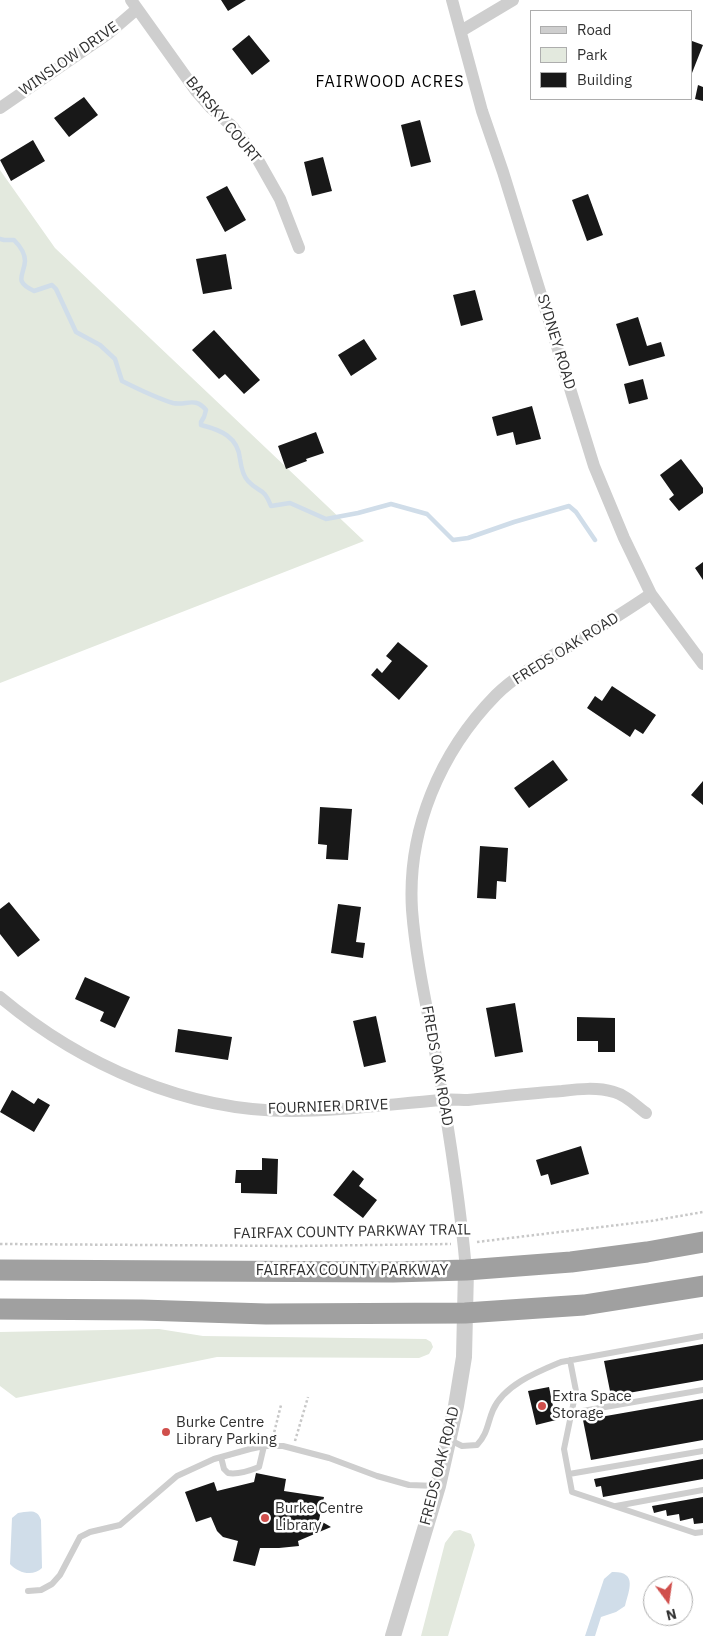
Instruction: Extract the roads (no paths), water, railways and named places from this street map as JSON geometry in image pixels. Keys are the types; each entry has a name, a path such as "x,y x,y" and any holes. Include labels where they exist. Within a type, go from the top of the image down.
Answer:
{"highway":[{"name":"FAIRFAX COUNTY PARKWAY","path":"0,1270 393,1272 466,1270 580,1260 647,1252 703,1242"},
{"path":"0,1309 142,1310 266,1314 466,1313 584,1305 703,1286"}],"street":[{"name":"SYDNEY ROAD","path":"452,0 482,111 503,172 594,466 624,538 651,594 703,664"},
{"path":"461,31 513,0"},
{"name":"WINSLOW DRIVE","path":"0,108 109,33 134,4"},
{"name":"BARSKY COURT","path":"134,4 196,91 211,108 232,126 253,153 280,199 299,248"},
{"name":"FREDS OAK ROAD","path":"393,1636 438,1486 460,1382 464,1357 466,1313 464,1243 454,1158 420,967 412,909 412,877 422,817 430,794 456,745 477,716 496,695 529,670 651,594"},
{"name":"FOURNIER DRIVE","path":"0,997 19,1013 72,1049 128,1076 191,1097 231,1106 294,1112 444,1100 467,1100 512,1094 593,1088 615,1092 624,1096 646,1113"}],"lane":[{"path":"448,1440 462,1446 477,1445 484,1437 492,1412 499,1398 541,1370 570,1360 703,1336"},
{"path":"570,1360 576,1391 564,1449 572,1492 695,1533 703,1532"},
{"path":"571,1413 703,1390"},
{"path":"28,1591 40,1590 52,1584 63,1570 80,1537 90,1532 120,1525 177,1476 221,1457 264,1446 283,1446 315,1454 409,1485 438,1486"},
{"path":"221,1457 224,1469 228,1473 234,1474 251,1470 259,1467 264,1446"},
{"path":"569,1474 703,1450"},
{"path":"614,1506 703,1490"}],"waterway":[{"path":"0,239 14,240 22,250 25,261 21,278 24,284 34,291 52,285 56,289 76,332 100,345 115,359 122,381 173,403 194,402 202,406 206,410 201,425 222,432 232,440 239,451 245,476 252,485 263,493 271,506 290,503 326,519 391,504 427,514 453,540 468,538 569,506 576,512 595,540"}],"place":[{"name":"Extra Space Storage","path":"542,1406"},
{"name":"Burke Centre Library Parking","path":"166,1432"},
{"name":"Burke Centre Library","path":"265,1518"}],"district":[{"name":"FAIRWOOD ACRES","path":"390,82"}]}
